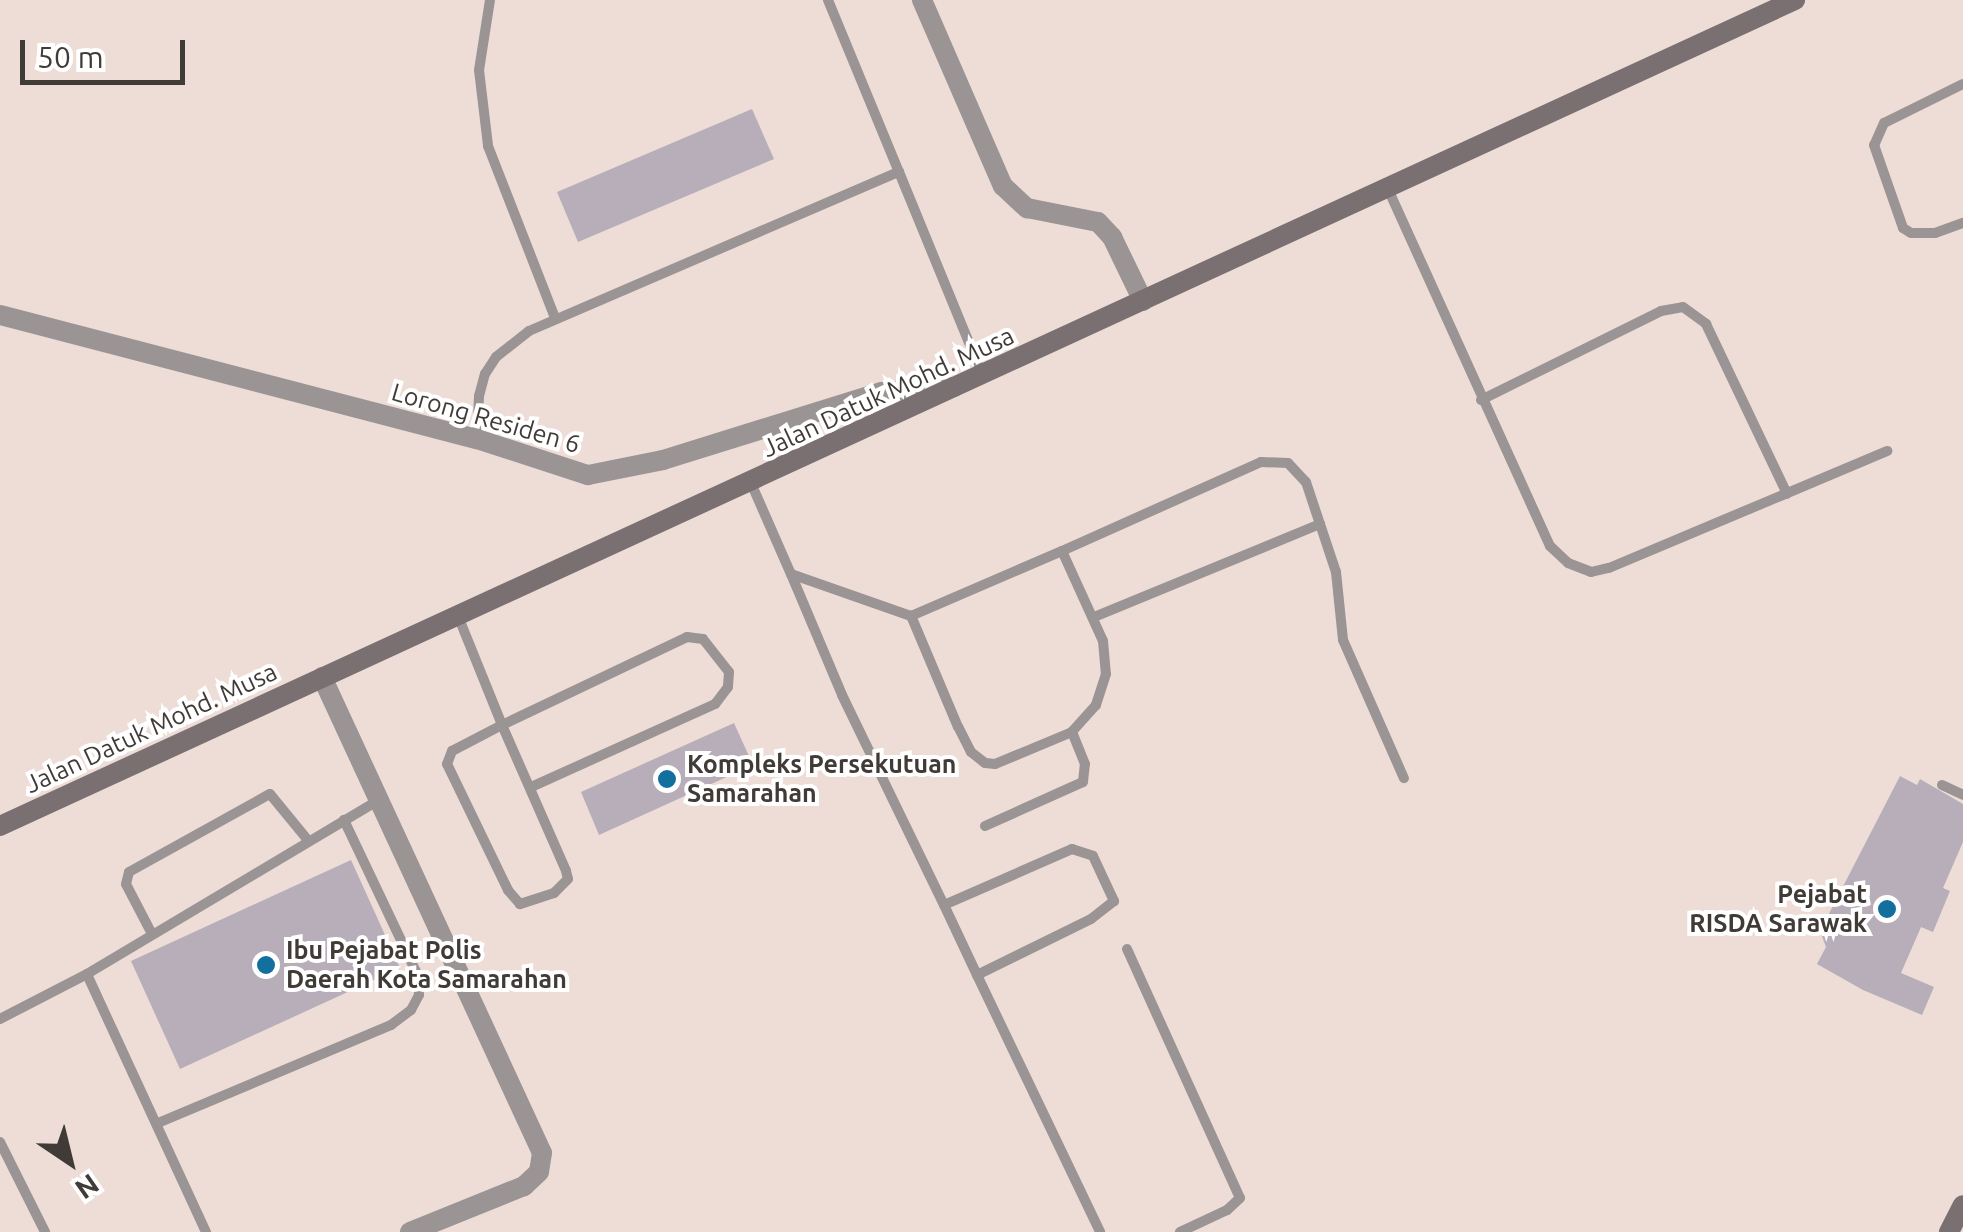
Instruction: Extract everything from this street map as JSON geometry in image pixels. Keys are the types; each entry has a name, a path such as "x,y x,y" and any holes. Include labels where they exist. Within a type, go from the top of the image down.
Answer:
{"main road":[{"name":"Jalan Datuk Mohd. Musa","path":"0,826 1796,0"},
{"path":"1950,1232 1963,1205"}],"street":[{"path":"922,0 1002,186 1028,208 1098,222 1112,238 1144,300"},
{"name":"Lorong Residen 6","path":"0,315 477,439 588,475 608,473 881,392 957,387"},
{"path":"322,676 382,798 542,1154 539,1172 524,1186 451,1223 410,1232"}],"lane":[{"path":"490,0 479,70 488,146 554,318"},
{"path":"828,0 982,375"},
{"path":"1963,84 1884,123 1874,145 1903,228 1922,234 1963,223"},
{"path":"477,439 478,396 492,361 514,341 554,318 899,172"},
{"path":"1388,189 1550,546 1580,569 1610,568 1888,451"},
{"path":"1481,400 1661,311 1683,307 1706,324 1787,494"},
{"path":"791,574 911,616 1273,460 1288,462 1302,477 1336,572 1342,640 1404,778"},
{"path":"751,483 842,695 1100,1232"},
{"path":"1094,617 1320,524"},
{"path":"911,616 958,727 978,760 995,764 1072,732 1096,705 1106,674 1103,641 1062,551"},
{"path":"457,614 502,726 568,878 554,893 520,904 508,890 447,764 452,751 502,726 692,636 707,642 729,672 728,687 715,704 531,787"},
{"path":"985,826 1083,782 1085,764 1072,732"},
{"path":"1942,785 1963,795"},
{"path":"152,934 126,884 130,872 270,794 307,840"},
{"path":"0,1019 87,974 382,798"},
{"path":"158,1123 391,1025 411,1010 419,995 418,976 344,820"},
{"path":"944,905 1072,849 1093,856 1111,888 1114,901 1110,909 977,975"},
{"path":"1127,949 1240,1198 1227,1210 1180,1232"},
{"path":"87,974 206,1232"},
{"path":"0,1142 45,1232"}],"building":[{"path":"752,109 774,159 578,242 557,192"},
{"name":"Kompleks Persekutuan Samarahan","path":"734,723 753,765 599,835 581,792"},
{"name":"Pejabat RISDA Sarawak","path":"1900,776 1917,785 1920,779 1963,804 1963,842 1943,888 1950,891 1933,932 1921,927 1901,973 1934,987 1922,1015 1863,990 1817,964 1826,947 1820,931"},
{"name":"Ibu Pejabat Polis Daerah Kota Samarahan","path":"351,860 400,968 180,1069 131,961"}],"place":[{"name":"Kompleks Persekutuan Samarahan","path":"667,779"},
{"name":"Pejabat RISDA Sarawak","path":"1887,909"},
{"name":"Ibu Pejabat Polis Daerah Kota Samarahan","path":"266,965"}]}
